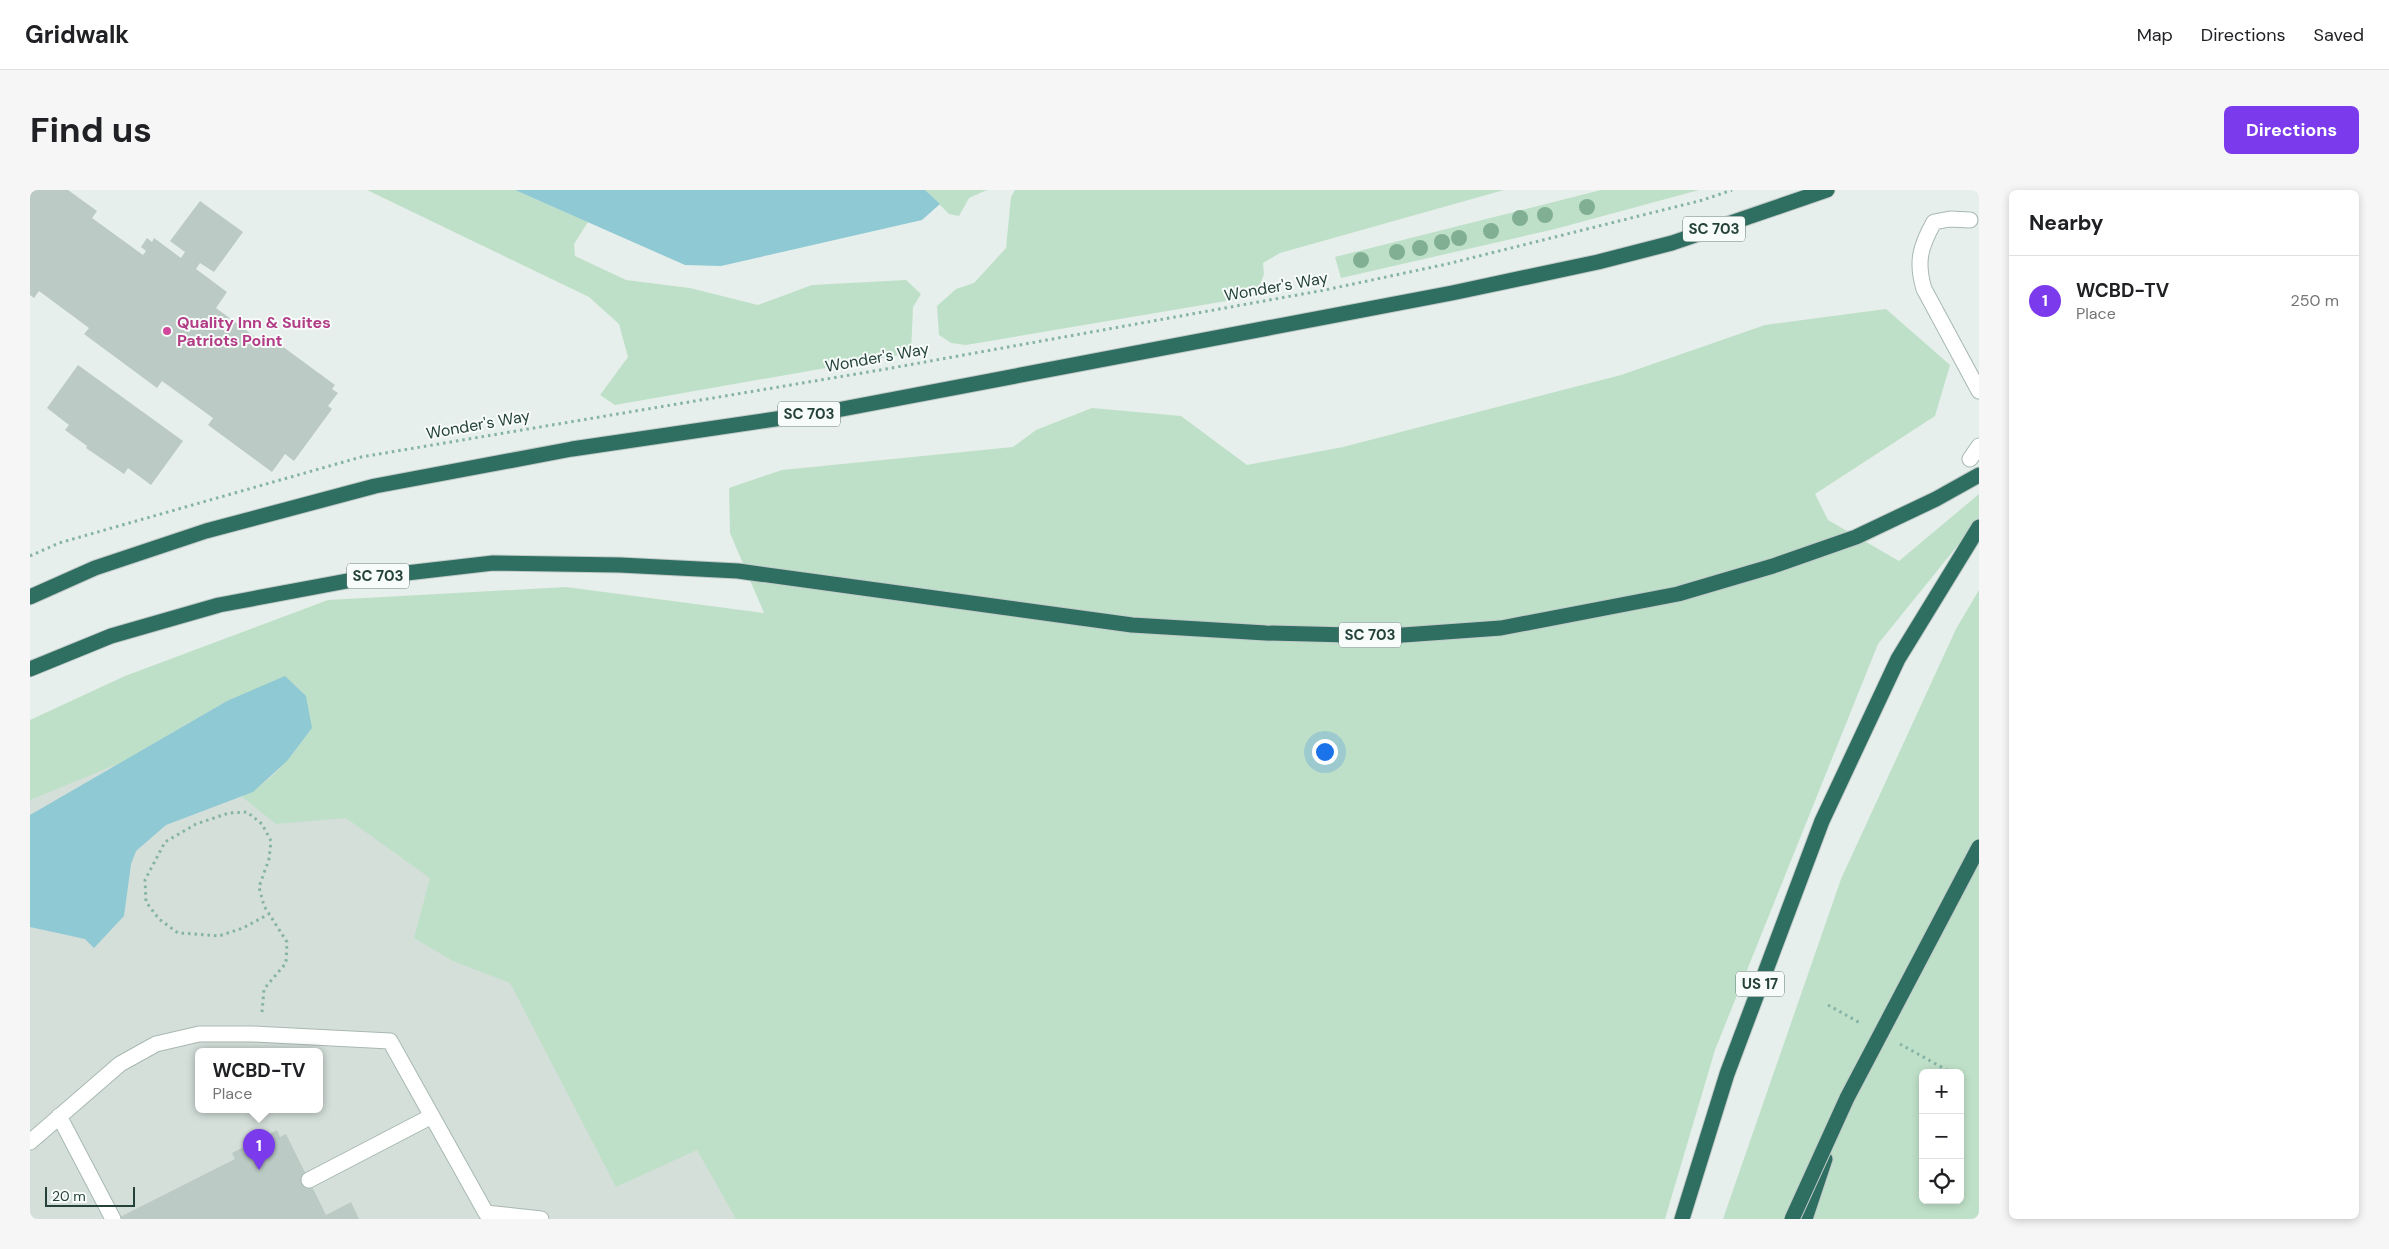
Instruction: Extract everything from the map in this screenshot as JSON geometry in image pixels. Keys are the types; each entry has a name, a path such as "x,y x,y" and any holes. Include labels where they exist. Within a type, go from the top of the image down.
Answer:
{"highway":[{"name":"SC 703","path":"30,597 95,568 206,531 375,486 572,449 846,408 1443,295 1598,262 1672,243 1828,190"},
{"name":"SC 703","path":"30,669 111,636 219,605 363,578 493,564 620,565 738,571 1132,626 1266,633 1389,636 1492,628 1678,594 1773,566 1856,537 1936,499 1979,475"},
{"name":"US 17","path":"1682,1219 1727,1074 1822,821 1898,659 1979,527"},
{"path":"1792,1219 1847,1098 1979,847"},
{"path":"1805,1219 1847,1098"}],"street":[{"path":"1970,220 1950,219 1934,222 1919,254 1919,273 1924,289 1979,391"},
{"path":"1970,459 1979,446"},
{"path":"30,1142 120,1064 156,1044 199,1034 259,1035 390,1042 486,1213 541,1219"},
{"path":"59,1116 113,1219"},
{"path":"309,1180 432,1116"}],"path":[{"name":"Wonder's Way","path":"30,556 59,543 361,457 886,369 1325,290 1448,264 1703,200 1732,190"},
{"path":"259,1035 264,989 286,963 287,942 269,914 259,887 269,859 271,841 262,824 247,812 229,813 196,824 165,842 145,880 146,902 160,919 178,933 219,936 243,928 269,914"}],"shaded area":[{"path":"322,617 717,1141 757,1219 30,1219 30,725"}],"green space":[{"path":"367,190 515,190 588,222 574,244 575,256 626,280 690,288 758,305 812,285 906,280 921,294 913,307 911,353 615,405 600,395 628,357 619,324 589,297"},
{"path":"925,190 987,190 969,198 959,216 949,214"},
{"path":"1015,190 1504,190 1280,253 1263,263 1264,274 1256,296 966,345 951,343 939,335 937,306 956,289 974,283 1006,248 1011,197"},
{"path":"1601,190 1699,190 1555,229 1341,278 1335,257"},
{"path":"1886,309 1950,365 1935,416 1815,494 1828,520 1899,561 1979,494 1979,519 1878,644 1715,1050 1665,1219 736,1219 697,1150 616,1187 510,983 453,961 414,938 430,878 346,818 276,824 241,796 252,791 272,776 289,758 312,728 227,701 120,763 30,800 30,720 125,676 328,600 566,587 764,613 730,533 729,488 782,470 1013,447 1036,430 1092,408 1181,416 1247,465 1343,447 1621,375 1765,325"},
{"path":"1979,590 1979,1219 1723,1219 1841,879 1956,629"}],"water":[{"path":"515,190 925,190 940,204 922,220 721,266 685,265"},
{"path":"285,676 306,696 312,728 287,761 253,792 166,825 136,851 131,864 124,916 94,948 85,939 30,927 30,815 227,701"}],"building":[{"name":"Quality Inn & Suites Patriots Point","path":"30,190 68,190 97,211 92,218 143,255 146,251 141,247 147,238 152,242 154,238 181,258 185,252 170,241 200,201 243,232 214,272 200,263 196,269 227,292 216,308 266,345 271,338 335,385 332,389 338,393 328,406 332,409 294,461 285,454 272,472 208,425 213,418 162,381 157,388 84,334 89,328 39,291 34,298 30,295"},
{"path":"78,365 183,441 151,485 128,468 124,474 86,448 87,446 65,430 69,425 47,408"},
{"path":"277,1130 280,1137 286,1134 326,1215 351,1202 359,1219 116,1219 235,1159 232,1153"}],"place":[{"name":"Quality Inn & Suites Patriots Point","path":"167,331"},
{"name":"WCBD-TV","path":"259,1170"}]}
